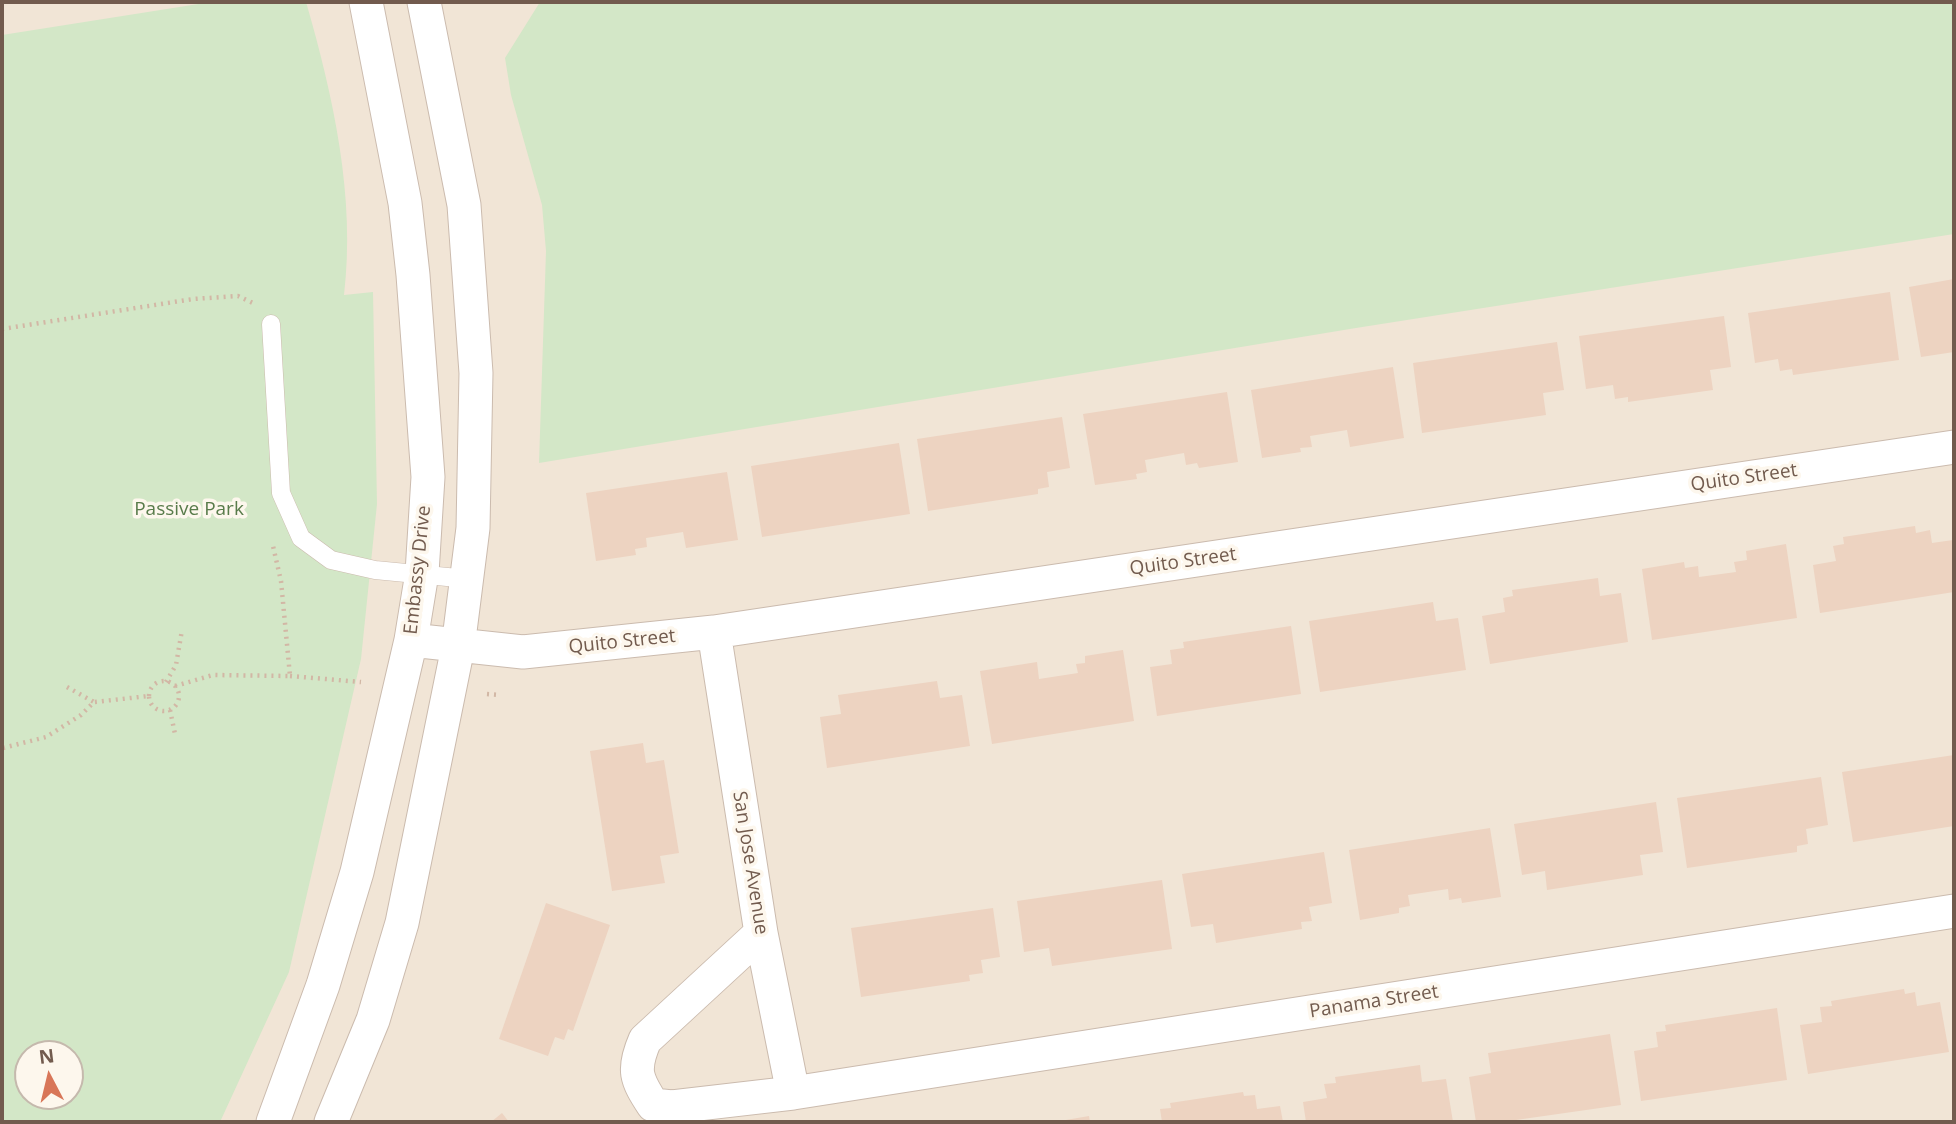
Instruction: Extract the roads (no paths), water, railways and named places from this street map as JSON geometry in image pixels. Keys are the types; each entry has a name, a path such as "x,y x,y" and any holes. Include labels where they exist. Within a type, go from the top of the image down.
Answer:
{"street":[{"name":"Embassy Drive","path":"273,1122 323,985 357,872 411,640 422,573 428,477 413,275 405,203 366,2"},
{"path":"331,1122 373,1020 402,923 458,647 474,528 475,373 464,205 424,2"},
{"name":"Quito Street","path":"411,640 523,652 714,632 1954,447"},
{"name":"San Jose Avenue","path":"714,632 761,933 793,1093"},
{"name":"Panama Street","path":"761,933 645,1040 637,1058 637,1081 653,1105 672,1107 793,1093 1954,911"}],"lane":[{"path":"271,324 281,493 301,538 331,560 375,570 468,579"}],"park label":[{"name":"Passive Park","path":"189,510"}]}
